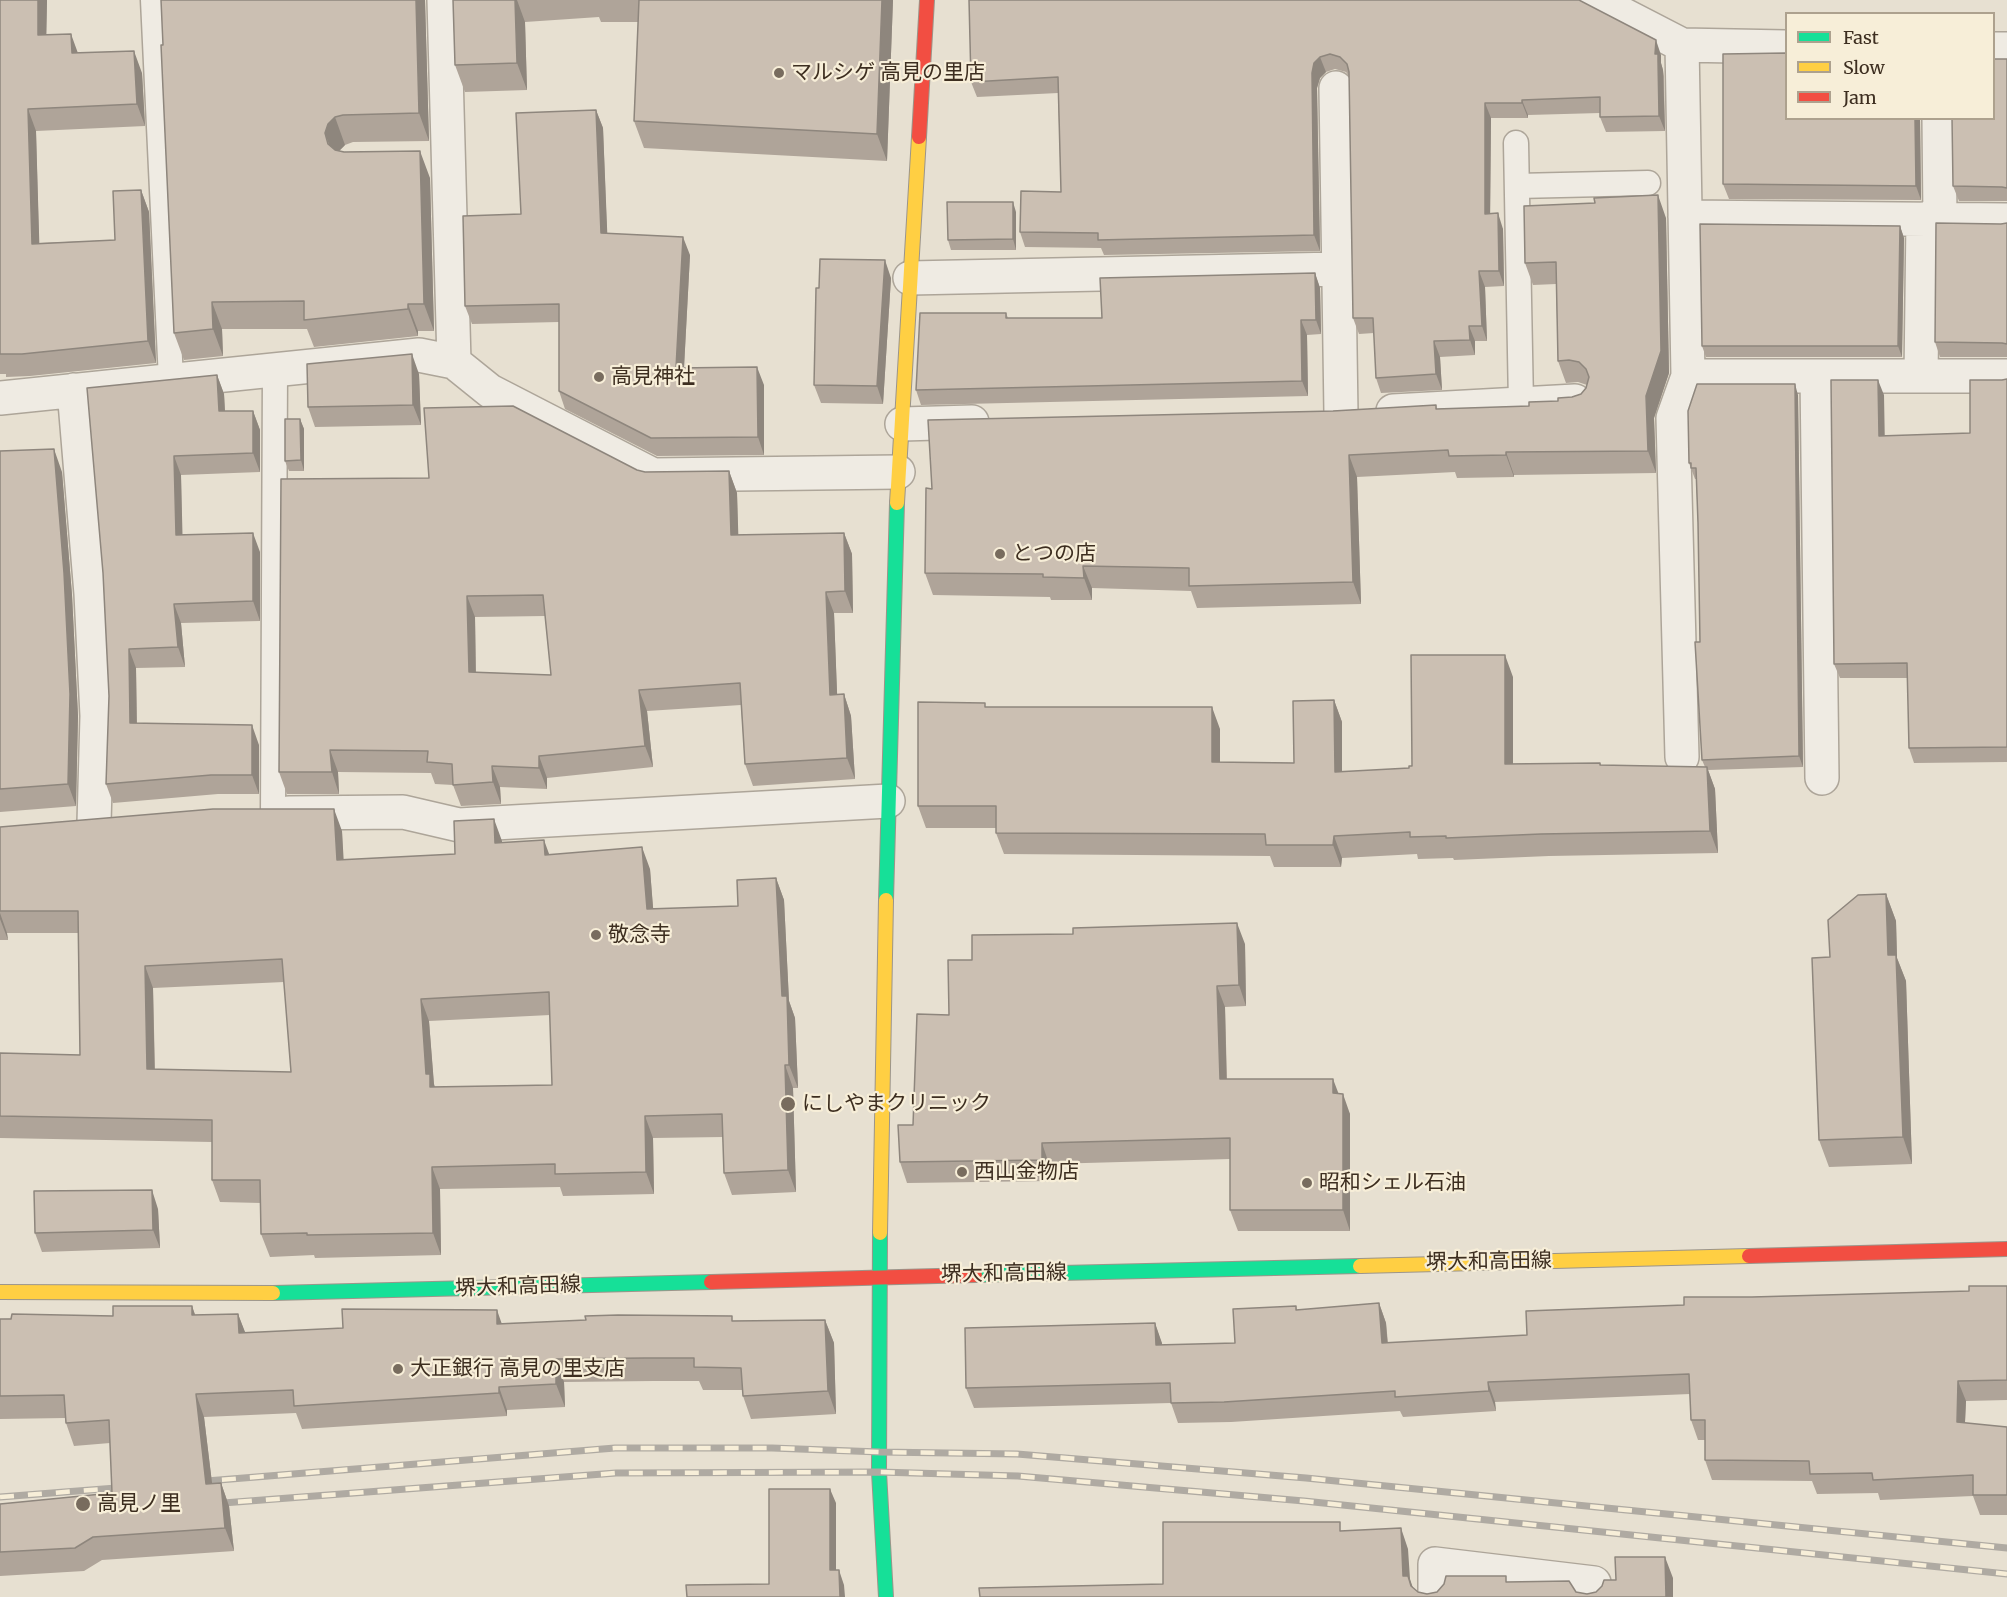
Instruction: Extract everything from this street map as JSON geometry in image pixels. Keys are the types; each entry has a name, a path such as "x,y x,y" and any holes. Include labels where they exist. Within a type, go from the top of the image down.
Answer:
{"main road":[{"path":"886,1597 879,1472 879,1277 888,801 898,472 927,0"},
{"name":"堺大和高田線","path":"0,1292 294,1293 2007,1249"}],"street":[{"path":"444,0 436,159 454,362"},
{"path":"1595,0 1682,45 1785,47"},
{"path":"1682,45 1688,376 1673,418 1682,757"},
{"path":"1336,88 1339,269 1329,415 1578,401"},
{"path":"1922,376 1939,120"},
{"path":"1685,217 2007,219"},
{"path":"910,278 1339,269"},
{"path":"0,398 419,355 454,362 490,391 652,475 898,472"},
{"path":"1688,376 2007,376"},
{"path":"1817,376 1822,778"},
{"path":"74,390 91,594 96,705 82,824 129,820"},
{"path":"902,424 997,422"},
{"path":"257,813 403,812 459,825 888,801"},
{"path":"1435,1597 1435,1564 1593,1582 1594,1597"}],"lane":[{"path":"153,0 171,380"},
{"path":"1516,144 1521,404"},
{"path":"1517,186 1648,183"},
{"path":"257,813 275,370"}],"building":[{"path":"0,0 38,0 38,35 71,34 72,53 134,51 137,104 28,109 32,244 115,240 113,191 141,190 148,341 22,354 0,354"},
{"path":"161,0 416,0 419,113 343,115 335,117 328,124 325,133 328,144 335,150 344,152 420,151 424,304 408,304 408,309 304,320 304,301 212,302 213,329 174,333"},
{"path":"453,0 515,0 517,63 455,65"},
{"path":"639,0 882,0 877,134 634,121"},
{"path":"969,0 1579,0 1656,40 1659,116 1600,117 1600,97 1522,100 1522,103 1485,103 1485,214 1498,213 1499,271 1479,271 1482,326 1469,326 1470,340 1434,341 1436,374 1376,378 1373,318 1353,318 1349,72 1347,64 1340,57 1330,54 1320,57 1314,63 1312,73 1314,235 1098,240 1098,233 1020,232 1021,191 1061,192 1058,77 971,82"},
{"path":"1785,53 1785,120 1915,120 1916,186 1723,184 1723,54"},
{"path":"1995,59 2007,59 2007,188 1953,186 1952,120 1995,120"},
{"path":"596,110 601,233 683,237 676,368 757,367 758,437 651,438 559,391 559,304 465,306 463,216 521,214 516,113"},
{"path":"1658,195 1661,351 1646,396 1648,451 1506,452 1506,455 1449,456 1448,450 1349,455 1353,582 1189,586 1189,568 1083,566 1084,578 1043,577 1043,574 925,573 926,488 932,489 928,420 1333,411 1436,405 1436,409 1529,406 1529,402 1558,401 1558,398 1581,394 1586,388 1589,377 1586,369 1579,362 1558,361 1556,262 1525,263 1524,206 1595,203 1594,198"},
{"path":"947,202 1013,202 1013,239 948,240"},
{"path":"1936,223 2007,223 2007,344 1935,342"},
{"path":"1700,224 1900,226 1898,346 1702,346"},
{"path":"820,259 885,260 877,386 814,385 816,288 819,288"},
{"path":"1315,273 1316,320 1301,320 1302,381 916,390 920,313 1006,313 1006,318 1102,318 1100,278"},
{"path":"412,354 413,405 308,407 307,364"},
{"path":"217,375 219,411 253,411 253,453 174,456 176,535 253,533 253,601 174,604 178,647 129,649 130,723 252,725 252,775 211,775 106,784 109,696 103,573 87,388"},
{"path":"2007,379 2007,747 1909,748 1907,663 1834,664 1831,380 1878,380 1879,436 1970,433 1970,380"},
{"path":"1697,384 1795,384 1799,756 1702,760 1695,642 1700,642 1696,468 1691,468 1691,463 1689,463 1688,411"},
{"path":"513,406 637,470 645,472 729,471 731,535 844,533 845,591 826,592 830,695 844,694 847,758 745,764 740,683 639,690 645,746 539,756 539,768 492,766 493,782 453,785 452,764 427,762 428,751 330,750 332,772 279,772 281,479 429,478 424,408","holes":["543,595 551,675 469,672 467,596"]},
{"path":"285,419 300,419 301,460 285,461"},
{"path":"54,449 64,573 70,694 68,784 0,789 0,451"},
{"path":"1411,655 1505,655 1505,764 1600,763 1600,765 1707,767 1710,831 1446,838 1446,836 1410,837 1410,832 1334,836 1333,845 1266,845 1265,834 996,833 996,806 918,806 918,702 985,703 985,707 1212,707 1212,762 1294,763 1293,701 1334,700 1335,772 1409,768 1412,766"},
{"path":"213,809 334,809 337,860 455,854 454,821 494,819 495,843 544,840 545,855 642,847 647,909 738,906 737,880 776,878 782,996 787,996 789,1065 785,1065 788,1170 724,1173 722,1114 645,1116 646,1172 555,1174 555,1164 432,1167 433,1233 261,1234 260,1180 212,1180 212,1120 0,1116 0,1053 80,1055 78,911 0,911 0,827","holes":["282,959 291,1072 147,1069 145,966","549,992 552,1085 430,1087 430,1074 426,1074 421,999"]},
{"path":"1886,894 1888,955 1896,955 1903,1137 1819,1140 1812,958 1830,957 1828,920 1858,895"},
{"path":"1237,923 1239,985 1217,986 1220,1079 1333,1079 1333,1093 1343,1094 1343,1210 1230,1210 1230,1138 1042,1143 1042,1160 900,1162 898,1125 913,1125 917,1014 949,1015 948,960 972,960 972,935 1073,934 1073,928"},
{"path":"152,1190 153,1230 35,1233 34,1191"},
{"path":"1969,1286 2007,1286 2007,1380 1958,1381 1957,1422 2007,1427 2007,1495 1973,1495 1973,1475 1873,1480 1872,1473 1810,1474 1809,1461 1705,1460 1705,1420 1691,1420 1689,1374 1488,1382 1489,1391 1395,1397 1395,1391 1224,1402 1171,1403 1170,1383 966,1388 965,1328 1155,1323 1156,1345 1235,1343 1233,1309 1296,1306 1296,1310 1379,1303 1382,1343 1527,1335 1526,1311 1684,1305 1684,1297 1969,1291"},
{"path":"113,1306 192,1306 192,1315 238,1314 239,1333 343,1328 342,1309 497,1310 497,1324 586,1320 585,1316 618,1315 732,1316 732,1321 825,1320 828,1391 743,1396 741,1368 694,1367 694,1358 645,1358 556,1359 556,1384 499,1387 499,1393 294,1406 293,1390 196,1394 206,1484 221,1483 225,1528 93,1537 75,1548 0,1552 0,1504 112,1493 109,1420 66,1423 64,1395 0,1396 0,1319 11,1319 12,1314 113,1316"},
{"path":"769,1489 830,1489 830,1570 839,1570 840,1597 687,1597 686,1585 769,1584"},
{"path":"1163,1522 1340,1522 1340,1531 1401,1528 1403,1576 1408,1576 1411,1586 1418,1592 1427,1594 1437,1592 1444,1584 1446,1576 1506,1576 1506,1582 1569,1581 1576,1592 1587,1594 1596,1592 1604,1580 1616,1580 1615,1557 1665,1557 1666,1597 980,1597 979,1588 1163,1584"}],"railway":[{"path":"194,1482 615,1448 772,1448 1017,1454 1306,1478 2007,1548"},
{"path":"210,1504 616,1473 879,1472 1018,1476 1304,1501 2007,1574"},
{"path":"0,1497 129,1487"}],"traffic: fast":[{"path":"886,900 897,503"},
{"path":"880,1233 879,1472 886,1597"},
{"path":"975,1275 1360,1266"},
{"path":"273,1293 711,1282"}],"traffic: slow":[{"path":"897,503 919,137"},
{"path":"880,1233 886,900"},
{"path":"1360,1266 1749,1256"},
{"path":"0,1292 273,1293"}],"traffic: jam":[{"path":"919,137 927,0"},
{"path":"1749,1256 2007,1249"},
{"path":"711,1282 975,1275"}],"place":[{"name":"マルシゲ 高見の里店","path":"779,73"},
{"name":"高見神社","path":"599,377"},
{"name":"とつの店","path":"1000,554"},
{"name":"敬念寺","path":"596,935"},
{"name":"にしやまクリニック","path":"788,1104"},
{"name":"西山金物店","path":"962,1172"},
{"name":"昭和シェル石油","path":"1307,1183"},
{"name":"大正銀行 高見の里支店","path":"398,1369"},
{"name":"高見ノ里","path":"83,1504"}]}
